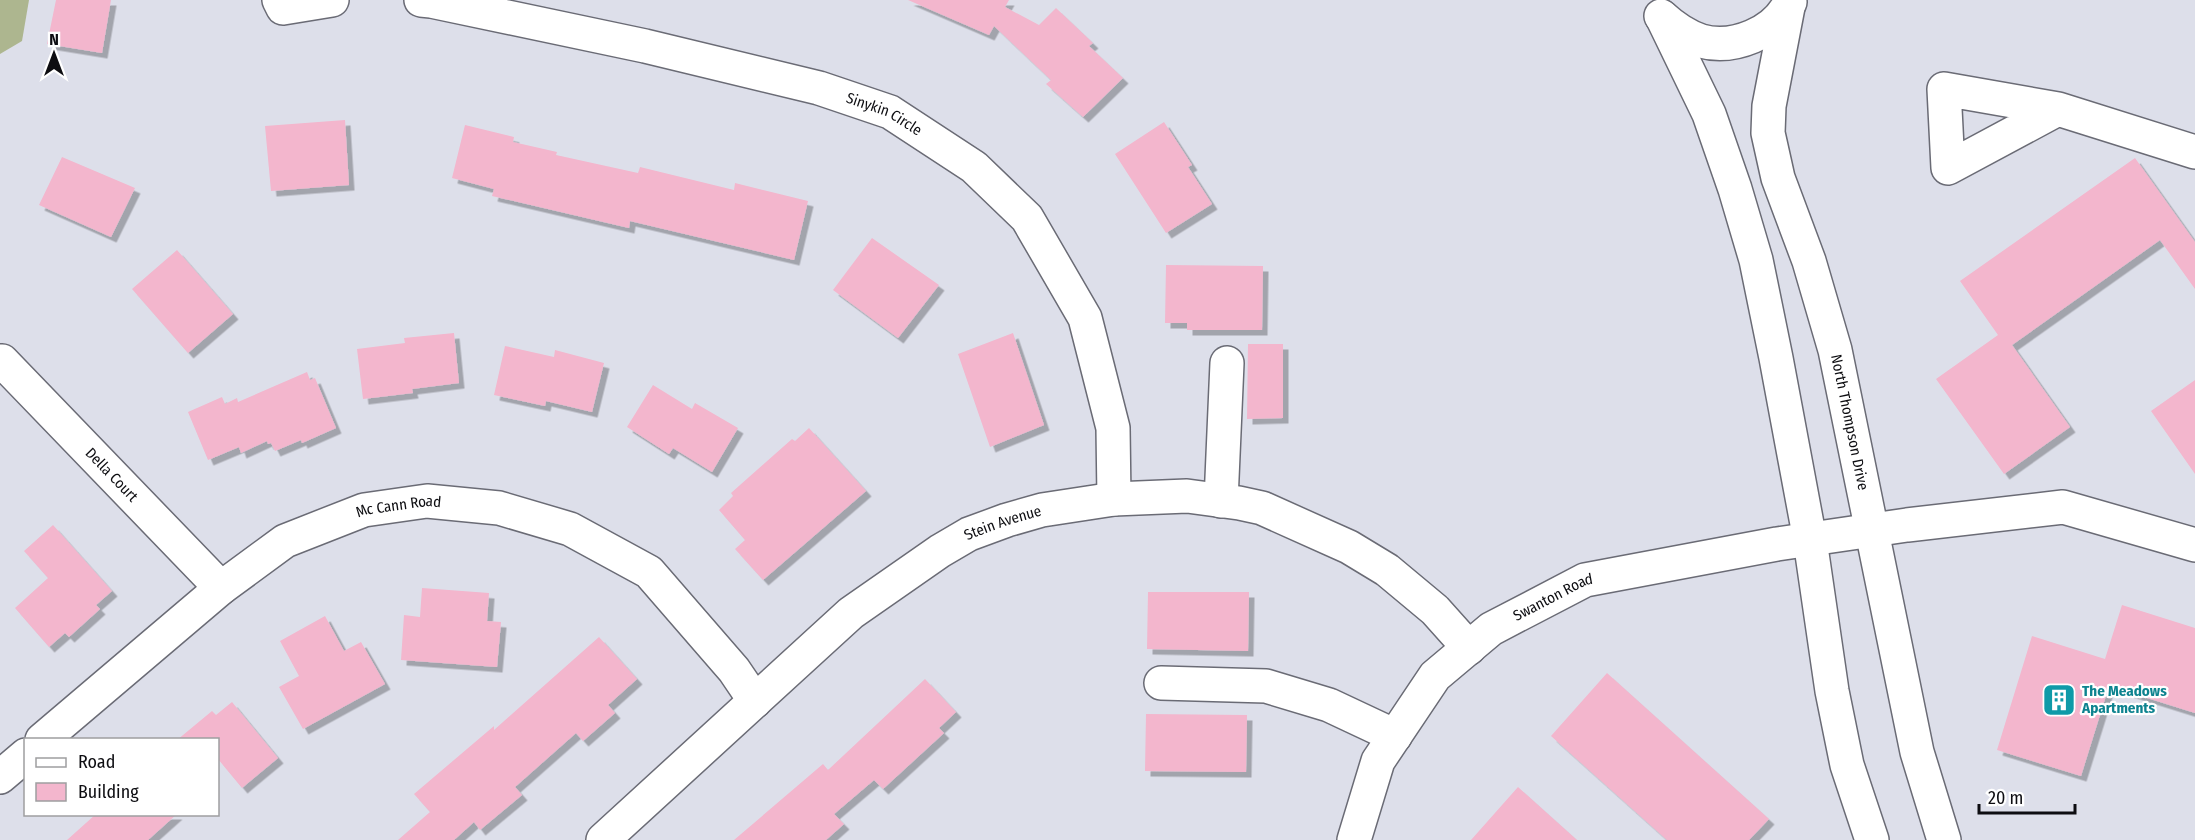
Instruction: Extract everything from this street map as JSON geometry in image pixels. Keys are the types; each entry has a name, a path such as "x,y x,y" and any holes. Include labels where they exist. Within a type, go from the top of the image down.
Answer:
{"street":[{"path":"281,4 332,0"},
{"name":"Sinykin Circle","path":"420,0 645,46 819,88 890,112 974,167 1027,218 1084,318 1113,428 1114,499"},
{"path":"1656,9 1681,32 1703,41 1728,43 1751,38 1772,25 1789,3"},
{"name":"North Thompson Drive","path":"1789,3 1769,106 1768,133 1778,178 1809,261 1836,350 1917,752 1944,840"},
{"path":"1656,9 1709,114 1756,260 1810,540 1832,691 1847,765 1872,840"},
{"path":"2058,109 2195,152"},
{"name":"Della Court","path":"2,361 221,588"},
{"path":"1221,501 1227,363"},
{"name":"Stein Avenue","path":"603,840 851,613 959,540 1006,520 1042,510 1114,499 1186,496 1262,508 1349,547 1387,570 1435,610 1469,648"},
{"name":"Mc Cann Road","path":"44,738 221,588 285,541 364,510 427,501 499,508 570,529 649,572 734,670 755,701"},
{"name":"Swanton Road","path":"1354,840 1378,761 1435,676 1491,629 1585,580 1810,540 2063,507 2195,545"},
{"path":"1161,683 1266,686 1329,705 1395,736"},
{"path":"0,777 24,756"}],"green space":[{"path":"0,0 29,0 22,41 0,54"}],"building":[{"path":"56,0 111,0 102,53 47,44"},
{"path":"908,0 1009,0 1005,7 1039,25 1056,8 1093,43 1089,46 1123,78 1083,117 1046,84 1051,80 994,26 989,35"},
{"path":"345,120 349,185 271,191 265,126"},
{"path":"1164,122 1192,165 1188,167 1212,204 1166,233 1115,154"},
{"path":"465,125 514,137 513,142 557,152 556,155 638,173 640,167 734,190 735,183 808,201 794,260 630,221 629,228 492,196 494,189 452,178"},
{"path":"62,157 135,188 111,237 39,205"},
{"path":"2135,158 2195,242 2195,289 2160,240 2012,345 2070,427 2004,474 1936,379 1998,335 1960,281"},
{"path":"872,238 939,285 898,338 833,290"},
{"path":"177,250 233,314 188,353 132,289"},
{"path":"1166,265 1263,266 1262,330 1187,330 1187,323 1165,323"},
{"path":"454,333 459,383 412,389 413,393 363,399 357,349 405,343 404,338"},
{"path":"1013,333 1044,425 990,447 958,354"},
{"path":"1248,344 1283,344 1283,418 1247,419"},
{"path":"505,346 554,357 555,350 604,363 592,412 546,401 545,406 494,395"},
{"path":"307,372 310,380 315,378 336,428 302,443 301,440 275,451 271,443 268,444 267,441 241,453 239,447 208,460 188,412 222,397 225,404 237,398 238,402"},
{"path":"2195,380 2195,474 2151,411"},
{"path":"653,385 692,409 695,403 738,428 712,472 673,448 669,454 627,427"},
{"path":"809,428 866,491 763,580 735,549 745,540 719,510 733,496 731,493 792,439 795,441"},
{"path":"53,525 112,591 96,605 100,609 69,637 65,633 49,647 15,608 48,578 24,551"},
{"path":"422,588 489,593 487,621 501,622 497,667 401,660 404,615 420,617"},
{"path":"1148,592 1249,592 1248,651 1147,649"},
{"name":"The Meadows Apartments","path":"2122,605 2195,628 2195,713 2109,686 2081,776 1997,750 2032,636 2105,659"},
{"path":"325,616 344,651 361,642 385,684 303,729 279,687 299,676 280,641"},
{"path":"599,637 637,679 608,705 615,713 583,741 576,733 515,787 522,795 480,830 474,822 454,840 398,840 430,812 414,794 494,726 494,730"},
{"path":"1607,673 1769,819 1749,840 1667,840 1551,736"},
{"path":"925,679 956,712 939,728 944,733 883,789 874,780 834,814 844,824 826,840 734,840 823,764 828,770"},
{"path":"232,702 278,758 242,788 219,760 219,738 179,738 212,711 216,715"},
{"path":"1146,714 1247,715 1246,772 1145,771"},
{"path":"1518,787 1577,840 1471,840"},
{"path":"94,816 175,816 148,840 67,840"}],"place":[{"name":"The Meadows Apartments","path":"2059,700"}]}
